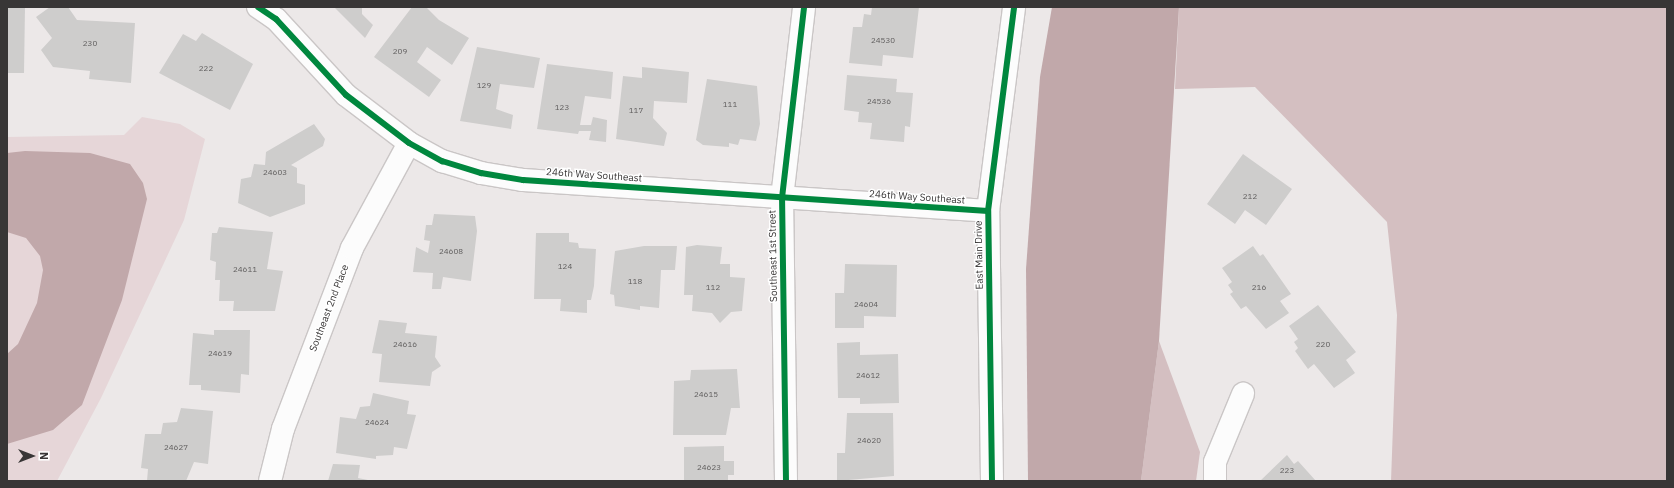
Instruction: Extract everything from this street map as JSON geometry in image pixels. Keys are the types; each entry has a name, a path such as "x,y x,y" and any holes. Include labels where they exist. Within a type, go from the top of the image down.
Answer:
{"street":[{"name":"246th Way Southeast","path":"258,7 276,19 346,95 409,143 442,161 523,180 988,211"},
{"name":"Southeast 1st Street","path":"786,481 782,198 804,7"},
{"name":"East Main Drive","path":"992,481 988,211 1014,7"},
{"name":"Southeast 2nd Place","path":"270,481 283,429 352,248 409,143"},
{"path":"1214,481 1215,462 1243,394"}],"shaded area":[{"path":"1052,7 1179,7 1159,341 1141,481 1028,481 1026,269 1040,77"},
{"path":"1179,7 1667,7 1667,481 1391,481 1397,315 1387,222 1255,87 1175,89"},
{"path":"142,117 180,124 205,139 184,220 101,398 57,481 7,481 7,137 124,135"},
{"path":"25,151 90,153 130,164 143,183 147,199 122,300 82,405 53,430 7,444 7,354 18,344 37,303 43,270 40,256 26,238 7,232 7,153"},
{"path":"1159,341 1200,452 1196,481 1141,481"}],"building":[{"path":"7,7 25,7 24,73 7,73"},
{"path":"50,7 68,7 77,20 135,23 131,83 89,79 90,71 53,67 41,50 52,38 36,17"},
{"path":"334,7 362,7 362,14 373,25 365,38"},
{"path":"412,7 426,7 439,20 469,38 452,65 427,47 417,62 441,80 429,97 374,57"},
{"path":"872,7 919,7 913,58 883,55 882,66 849,63 853,27 862,27 864,14 871,15"},
{"path":"202,33 253,64 230,110 159,73 183,34 196,41"},
{"path":"477,47 540,58 534,88 500,84 496,109 513,115 511,129 460,121"},
{"path":"547,64 613,72 611,99 585,96 580,125 591,125 593,117 607,120 606,142 589,140 591,131 579,131 578,134 537,129"},
{"path":"642,67 689,72 687,103 654,101 653,118 667,133 664,146 616,139 623,76 642,78"},
{"path":"847,75 897,79 896,92 913,93 910,127 905,126 904,142 870,139 872,123 858,122 859,112 844,110"},
{"path":"707,79 757,86 760,124 756,141 740,139 738,145 729,143 729,147 703,145 696,140"},
{"path":"314,124 325,139 323,146 291,165 297,168 297,183 305,185 305,204 270,217 238,203 241,179 251,177 254,164 265,165 266,152"},
{"path":"1243,154 1292,189 1266,225 1245,210 1235,224 1207,204"},
{"path":"434,214 475,216 477,231 471,281 443,277 441,289 432,289 433,273 413,272 416,247 428,253 430,241 424,240 426,225 432,225"},
{"path":"219,227 273,232 267,269 283,271 275,311 233,311 234,301 219,301 220,280 215,280 216,262 210,260 212,233 217,233"},
{"path":"536,233 569,233 569,242 578,243 579,248 596,249 594,286 591,300 587,300 587,313 560,311 561,299 534,299"},
{"path":"697,245 722,247 720,264 730,264 730,277 745,278 742,311 731,312 720,323 712,313 692,311 693,295 684,295 686,247"},
{"path":"644,246 677,246 675,270 661,270 659,308 640,306 640,310 615,306 614,295 610,294 615,251"},
{"path":"1253,246 1260,256 1263,254 1291,294 1280,301 1289,313 1266,329 1246,306 1241,309 1230,294 1233,292 1228,285 1232,282 1222,268"},
{"path":"845,264 897,265 896,317 864,316 864,328 835,328 835,293 844,293"},
{"path":"1318,305 1356,352 1346,360 1355,373 1334,388 1314,364 1308,369 1295,351 1298,348 1294,342 1298,339 1289,326"},
{"path":"379,320 407,323 405,333 437,336 435,357 441,366 432,372 430,386 379,382 382,354 372,353"},
{"path":"214,330 250,330 249,375 241,374 240,393 201,390 201,385 189,385 193,333 214,335"},
{"path":"860,342 860,355 898,354 899,403 860,404 860,398 838,398 837,343"},
{"path":"737,369 740,408 731,408 726,435 673,435 674,381 690,380 691,370"},
{"path":"373,393 409,401 407,414 416,415 407,449 394,447 393,455 376,456 376,459 336,453 340,417 356,419 360,407 370,406"},
{"path":"181,408 213,411 208,464 194,462 186,481 147,481 148,469 141,468 145,434 161,434 163,423 177,422"},
{"path":"847,413 893,413 894,476 837,481 837,453 845,453"},
{"path":"724,446 724,461 734,461 734,475 728,475 728,481 684,481 684,447"},
{"path":"1287,455 1294,464 1298,461 1316,481 1260,481"},
{"path":"333,464 360,465 358,478 373,481 328,481"}],"cycle path":[{"path":"258,7 276,19 346,95 409,143 442,161 481,173 523,180 988,211"},
{"path":"786,481 782,198 804,7"},
{"path":"992,481 988,211 1014,7"}]}
